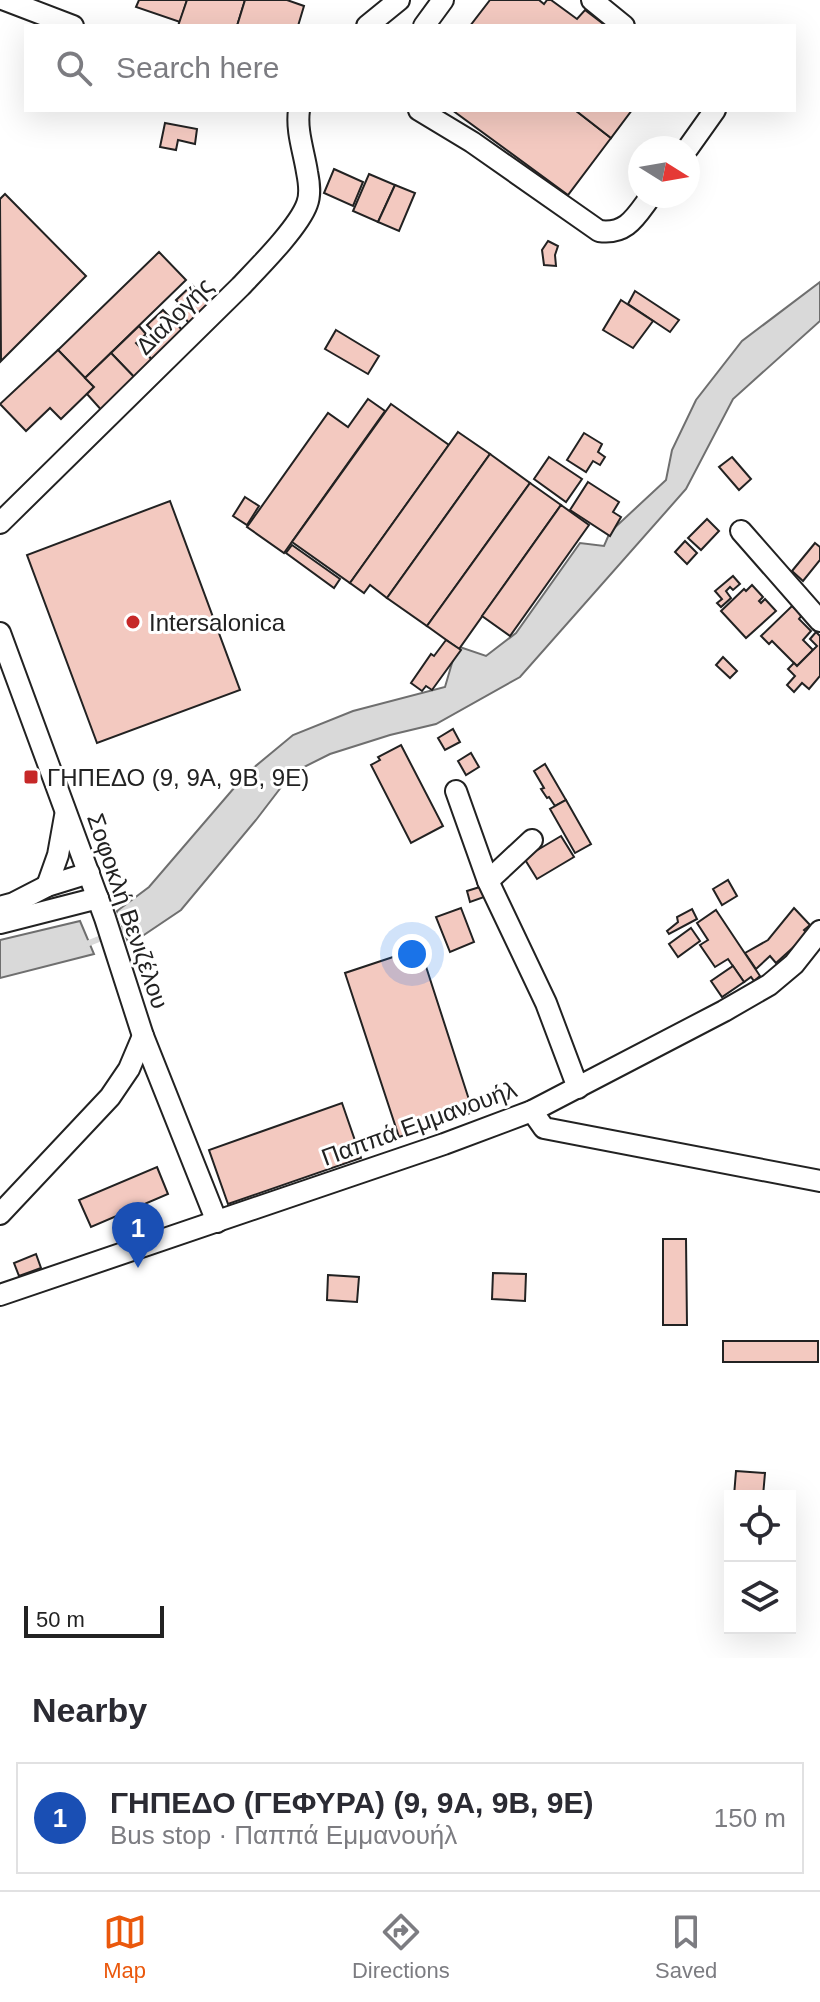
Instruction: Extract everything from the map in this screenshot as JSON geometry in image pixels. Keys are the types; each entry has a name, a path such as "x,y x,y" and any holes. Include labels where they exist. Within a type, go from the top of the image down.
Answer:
{"street":[{"path":"5,0 68,24"},
{"path":"369,24 399,0"},
{"path":"425,24 443,0"},
{"path":"592,0 622,24"},
{"name":"Διαλογής","path":"0,523 240,287 297,220 307,205 309,190 297,112"},
{"path":"422,112 472,142 599,231 623,229 642,208"},
{"path":"697,136 714,112"},
{"path":"741,531 820,621"},
{"name":"Σοφοκλή Βενιζέλου","path":"0,633 102,908 143,1036 129,1069 110,1097 0,1214"},
{"path":"456,791 488,881 546,1003 578,1088"},
{"path":"47,886 58,855 66,812"},
{"path":"488,881 532,840"},
{"path":"0,907 47,886 89,873"},
{"path":"0,923 102,908"},
{"name":"Παππά Εμμανουήλ","path":"0,1295 532,1111 769,985 794,964 820,931"},
{"path":"143,1036 217,1222"},
{"path":"532,1111 544,1128 820,1181"}],"shaded area":[{"path":"820,282 820,321 733,399 686,489 520,677 436,724 330,754 292,773 181,910 129,945 117,911 149,887 246,774 293,735 353,711 445,687 457,646 486,656 516,633 580,543 604,546 610,532 666,480 672,450 696,400 742,341"},
{"path":"80,921 94,954 0,978 0,940"}],"building":[{"path":"139,0 187,0 180,22 136,7"},
{"path":"187,0 245,0 238,24 179,24"},
{"path":"245,0 287,0 304,6 299,24 238,24"},
{"path":"490,0 539,0 544,4 551,0 577,19 585,10 603,24 472,24"},
{"path":"455,112 578,112 611,138 568,195"},
{"path":"578,112 630,112 611,138"},
{"path":"165,123 197,129 195,144 178,140 176,150 160,147"},
{"path":"334,169 363,182 353,206 324,193"},
{"path":"369,174 395,185 378,222 353,211"},
{"path":"395,185 415,193 399,231 378,222"},
{"path":"5,194 86,276 1,361 0,199"},
{"path":"548,241 558,246 556,266 544,265 542,250"},
{"path":"159,252 186,280 85,378 58,350"},
{"path":"192,285 213,307 192,326 175,308 179,303 176,300"},
{"path":"635,291 679,320 670,332 628,304"},
{"path":"621,300 653,321 633,348 603,330"},
{"path":"163,310 187,335 156,364 138,345 153,331 147,325"},
{"path":"139,326 146,334 136,343 156,364 138,381 111,353"},
{"path":"336,330 379,356 368,374 325,349"},
{"path":"58,350 94,387 61,419 50,408 26,431 0,404"},
{"path":"111,353 138,381 117,394 104,413 87,394 94,387 85,378"},
{"path":"368,399 385,411 284,553 247,527 328,413 348,427"},
{"path":"391,404 449,445 350,583 292,542"},
{"path":"458,432 490,454 387,598 370,585 364,593 350,583"},
{"path":"584,433 602,444 598,452 605,457 600,465 593,461 586,472 567,460"},
{"path":"490,454 530,483 427,626 387,598"},
{"path":"549,457 582,479 566,502 534,479"},
{"path":"732,457 751,479 739,490 719,467"},
{"path":"588,482 619,502 613,512 621,517 610,536 570,510"},
{"path":"530,483 561,505 459,649 427,626"},
{"path":"245,497 259,506 247,525 233,516"},
{"name":"Intersalonica","path":"170,501 240,690 97,743 27,555"},
{"path":"561,505 589,525 510,636 482,616"},
{"path":"707,519 719,531 701,550 688,538"},
{"path":"685,541 697,553 687,564 675,552"},
{"path":"815,543 820,547 820,560 803,581 792,571"},
{"path":"292,545 340,579 334,588 286,553"},
{"path":"733,576 740,584 726,591 731,598 721,607 717,603 722,599 715,591"},
{"path":"752,585 763,597 759,601 761,603 765,599 776,611 746,638 721,611"},
{"path":"792,606 802,615 799,619 811,631 803,640 813,650 797,666 772,641 769,644 761,636"},
{"path":"816,632 820,636 820,676 809,689 802,683 794,692 787,685 795,676 788,669 794,663 797,666 817,646 810,639"},
{"path":"446,640 461,650 432,690 426,686 422,691 411,683 431,654 434,656"},
{"path":"723,657 737,671 730,678 716,665"},
{"path":"453,729 460,742 445,750 438,738"},
{"path":"401,745 443,826 411,843 371,765 380,760 378,757"},
{"path":"471,753 479,767 466,775 458,761"},
{"path":"545,764 566,800 555,806 541,789 544,788 534,771"},
{"path":"566,800 591,844 575,853 550,809"},
{"path":"561,836 574,857 537,879 524,858"},
{"path":"728,880 737,896 722,905 713,889"},
{"path":"483,886 487,896 470,902 467,891"},
{"path":"461,908 474,942 450,952 436,917"},
{"path":"794,908 810,925 804,930 808,934 776,963 770,956 756,969 745,953 768,940"},
{"path":"692,909 697,919 669,934 667,931 678,922 677,917"},
{"path":"716,910 760,976 754,981 751,977 744,982 728,959 715,967 700,945 708,940 697,923"},
{"path":"691,928 700,941 678,957 669,944"},
{"path":"420,948 473,1112 399,1137 345,973"},
{"path":"733,966 744,982 722,997 711,981"},
{"path":"342,1103 361,1158 228,1204 209,1150"},
{"path":"157,1167 168,1194 91,1227 79,1200"},
{"path":"663,1239 686,1239 687,1325 663,1325"},
{"path":"36,1254 41,1268 19,1276 14,1263"},
{"path":"493,1273 526,1274 525,1301 492,1299"},
{"path":"328,1275 359,1277 357,1302 327,1300"},
{"path":"723,1341 818,1341 818,1362 723,1362"},
{"path":"736,1471 765,1473 764,1490 734,1490"}],"waterway":[{"path":"84,945 129,927"}],"place":[{"name":"Intersalonica","path":"133,622"},
{"name":"ΓΗΠΕΔΟ (9, 9Α, 9Β, 9Ε)","path":"31,777"},
{"name":"ΓΗΠΕΔΟ (ΓΕΦΥΡΑ) (9, 9Α, 9Β, 9Ε)","path":"138,1268"}]}
